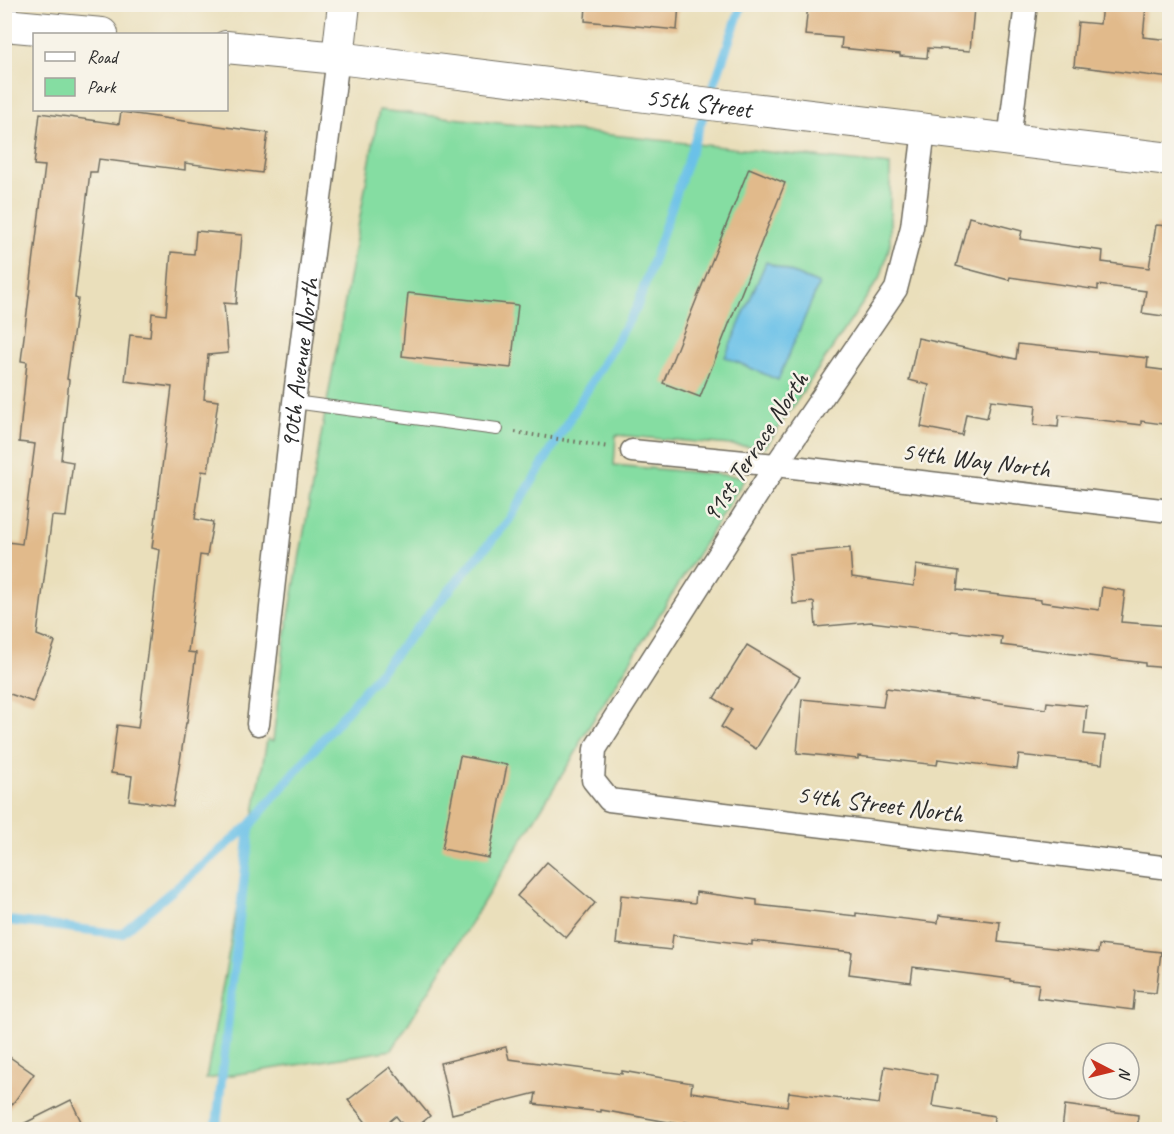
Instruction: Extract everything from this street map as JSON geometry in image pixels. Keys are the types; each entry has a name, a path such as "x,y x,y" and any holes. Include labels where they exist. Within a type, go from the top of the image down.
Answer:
{"street":[{"name":"90th Avenue North","path":"258,724 294,402 344,4"},
{"path":"1009,140 1026,4"},
{"path":"4,25 91,33"},
{"name":"55th Street","path":"228,47 338,58 1170,159"},
{"name":"91st Terrace North","path":"593,780 595,749 776,465 896,288 912,227 924,130"},
{"name":"54th Way North","path":"632,451 776,465 1170,511"},
{"name":"54th Street North","path":"593,780 609,800 1170,868"}],"lane":[{"path":"294,402 496,429"}],"path":[{"path":"496,429 632,451"}],"green space":[{"path":"379,110 890,165 890,245 881,276 765,448 616,435 614,465 746,477 580,741 578,749 392,1050 206,1079 267,740 273,741 284,644"}],"water":[{"path":"766,262 819,284 778,380 725,357"}],"building":[{"path":"586,4 679,4 677,30 585,21"},
{"path":"808,4 928,4 974,8 970,51 928,48 927,58 841,48 842,38 805,35"},
{"path":"1102,4 1146,6 1143,37 1170,40 1170,78 1074,66 1078,22 1100,24"},
{"path":"121,112 268,133 262,173 185,163 185,170 99,159 97,172 90,172 75,298 78,299 67,379 69,380 61,460 73,462 66,517 52,516 37,635 55,642 33,702 4,692 4,569 8,542 22,544 35,444 19,442 27,362 21,361 45,166 34,165 40,113 119,124"},
{"path":"749,168 785,183 700,397 663,383"},
{"path":"969,217 1022,231 1020,239 1103,251 1102,262 1149,268 1156,225 1170,226 1170,317 1142,313 1146,291 1098,285 1098,290 1010,277 1009,280 956,266"},
{"path":"196,231 242,235 236,304 224,303 228,353 208,355 204,399 218,401 208,472 202,471 195,519 213,522 207,556 200,555 188,652 196,653 173,806 129,800 132,776 111,773 117,725 138,728 160,550 152,548 172,387 125,381 130,335 150,337 152,313 166,315 171,252 194,254"},
{"path":"408,293 518,305 511,368 402,356"},
{"path":"918,338 1016,359 1018,344 1148,358 1147,368 1170,371 1170,425 1141,421 1141,425 1059,415 1058,427 1034,425 1036,405 991,400 987,418 966,414 962,435 921,427 929,385 909,380"},
{"path":"850,548 852,577 914,586 916,565 959,571 957,590 1041,600 1041,602 1099,610 1102,587 1125,591 1121,622 1170,626 1170,668 1001,645 1002,637 952,631 871,622 816,627 814,602 793,604 789,554"},
{"path":"747,645 800,677 756,749 721,727 732,709 714,698"},
{"path":"886,688 1046,709 1047,702 1087,706 1084,734 1105,736 1102,764 1019,755 1017,769 938,759 937,765 858,756 858,759 797,753 802,699 883,707"},
{"path":"460,756 507,765 489,858 442,849"},
{"path":"547,862 595,903 566,938 517,896"},
{"path":"696,892 757,900 757,905 856,916 856,913 938,923 939,915 1000,922 998,942 1098,953 1099,945 1161,952 1156,993 1135,991 1133,1010 1037,998 1039,984 1010,981 1010,979 913,967 911,982 849,974 852,952 752,941 752,945 673,935 671,950 616,944 621,895 695,903"},
{"path":"506,1047 509,1059 622,1074 622,1071 692,1083 691,1092 787,1106 789,1092 879,1104 885,1066 937,1075 932,1106 994,1116 993,1130 729,1130 685,1122 685,1125 601,1110 601,1112 534,1104 536,1093 452,1114 440,1063"},
{"path":"4,1053 34,1074 4,1116"},
{"path":"390,1067 430,1116 413,1130 407,1130 396,1116 379,1130 372,1130 348,1100"},
{"path":"71,1100 85,1130 11,1130"},
{"path":"1065,1105 1138,1115 1137,1130 1062,1130"}],"waterway":[{"path":"4,920 121,934 250,825 509,520 637,307 742,4"},
{"path":"216,1130 250,825"}]}
